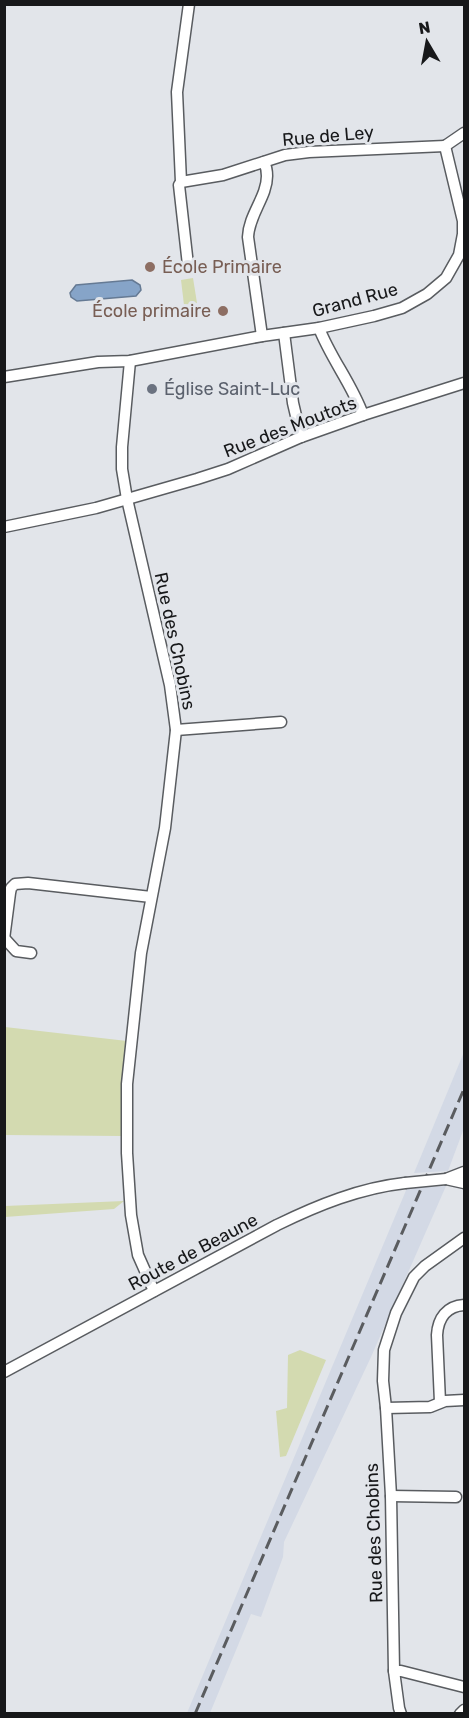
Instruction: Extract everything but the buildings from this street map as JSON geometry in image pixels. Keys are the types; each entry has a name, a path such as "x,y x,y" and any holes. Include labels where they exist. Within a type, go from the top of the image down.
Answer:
{"street":[{"path":"188,265 179,185 181,182 177,93 189,4"},
{"path":"445,146 465,133"},
{"name":"Rue de Ley","path":"181,182 223,174 285,155 445,146"},
{"name":"Grand Rue","path":"4,377 98,362 130,361 262,336 319,328 402,308 427,294 446,278 459,255 464,221 445,146"},
{"path":"262,336 248,226 266,186 268,174 264,162"},
{"path":"319,328 326,346 357,400 363,415"},
{"path":"284,333 293,403 301,437"},
{"name":"Rue des Chobins","path":"130,361 122,469 170,685 176,730 165,828 141,953 126,1118 134,1235 141,1265 154,1291"},
{"name":"Rue des Moutots","path":"4,527 96,508 228,469 301,437 465,383"},
{"path":"176,730 282,722"},
{"path":"31,953 16,951 5,940 10,893 15,884 28,883 151,897"},
{"path":"446,1179 465,1172"},
{"path":"446,1179 465,1183"},
{"name":"Route de Beaune","path":"4,1372 277,1225 317,1207 366,1190 446,1179"},
{"name":"Rue des Chobins","path":"401,1713 394,1671 391,1496 383,1381 384,1350 396,1313 414,1277 425,1266 465,1238"},
{"path":"440,1402 438,1326 447,1311 456,1305 465,1305"},
{"path":"386,1408 430,1407 450,1400 465,1400"},
{"path":"391,1496 456,1497"},
{"path":"394,1671 465,1687"},
{"path":"460,1713 465,1710"}],"shaded area":[{"path":"464,1052 464,1128 448,1171 414,1173"},
{"path":"446,1186 371,1357 284,1542 283,1557 261,1617 251,1614 210,1713 187,1713 407,1188"}],"green space":[{"path":"193,278 197,303 184,305 181,280"},
{"path":"5,1027 127,1041 121,1136 5,1135"},
{"path":"124,1201 114,1209 5,1217 5,1206"},
{"path":"300,1350 326,1360 286,1456 280,1457 276,1411 287,1408 288,1355"}],"water":[{"path":"132,280 140,285 141,290 136,296 77,301 71,297 70,293 76,285"}],"railway":[{"path":"195,1714 464,1089"}],"place":[{"name":"École Primaire","path":"150,267"},
{"name":"École primaire","path":"223,311"},
{"name":"Église Saint-Luc","path":"152,389"}]}
